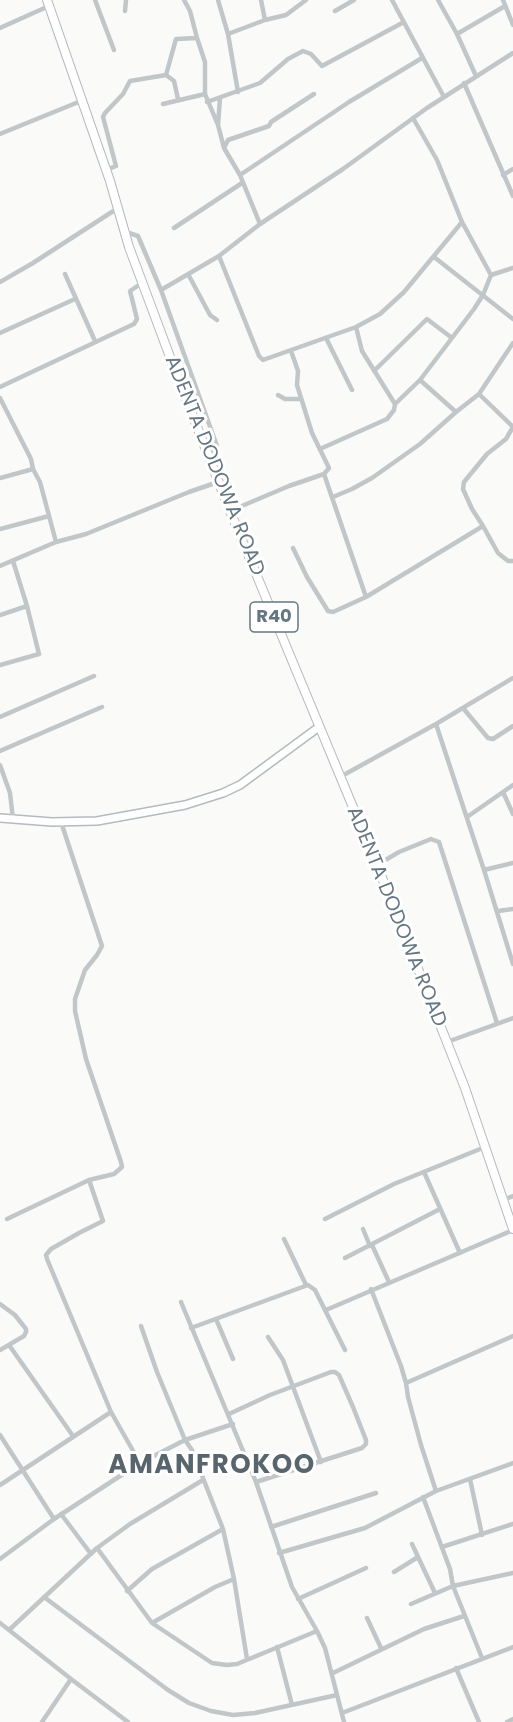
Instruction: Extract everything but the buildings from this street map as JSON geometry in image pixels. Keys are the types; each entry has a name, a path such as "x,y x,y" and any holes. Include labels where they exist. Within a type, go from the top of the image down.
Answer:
{"main road":[{"name":"ADENTA DODOWA ROAD","path":"48,3 106,170 142,283 218,482 377,865 447,1042 513,1229"}],"street":[{"path":"94,0 114,50"},
{"path":"125,11 126,0"},
{"path":"184,0 190,11 205,62 207,102 218,125 224,148 240,175 260,224"},
{"path":"218,0 228,34 238,92"},
{"path":"261,0 265,20"},
{"path":"228,34 286,15 306,0"},
{"path":"335,11 354,0"},
{"path":"392,0 444,97"},
{"path":"438,0 476,76"},
{"path":"503,0 513,25"},
{"path":"0,28 48,3"},
{"path":"457,34 505,6"},
{"path":"207,102 260,83 288,59 303,51 309,52 322,66 404,22"},
{"path":"166,75 176,39 197,38"},
{"path":"161,290 219,256 260,224 343,169 464,83 511,54 513,62"},
{"path":"240,175 349,102 422,58"},
{"path":"106,170 116,166 103,117 123,94 130,81 166,75 174,81 178,99"},
{"path":"464,83 513,196"},
{"path":"224,148 228,140 269,126 271,122 314,93"},
{"path":"163,104 205,94"},
{"path":"218,125 220,98"},
{"path":"0,134 81,101"},
{"path":"413,118 437,160 462,222 491,275"},
{"path":"503,175 513,169"},
{"path":"174,228 242,183"},
{"path":"0,282 118,208"},
{"path":"219,256 262,360 356,327 380,314 404,292 462,222"},
{"path":"126,232 138,236 161,290 217,446 209,456"},
{"path":"434,257 513,319"},
{"path":"320,448 387,419 394,410 395,404 420,380 452,338 483,294 491,275 513,268"},
{"path":"65,273 95,341"},
{"path":"188,274 210,315 217,320"},
{"path":"0,387 136,323 130,291 142,283"},
{"path":"0,333 75,299"},
{"path":"374,371 427,319 452,338"},
{"path":"356,327 361,349 395,404"},
{"path":"326,338 352,390"},
{"path":"333,497 372,478 420,444 479,394 513,343"},
{"path":"230,511 324,474 329,468 312,434 297,385 298,371 291,351"},
{"path":"420,380 456,412"},
{"path":"479,394 513,427 506,439 487,454 464,482 463,489 498,553 508,561 513,561"},
{"path":"278,395 285,399 301,399"},
{"path":"0,398 40,482 56,543"},
{"path":"0,478 33,469"},
{"path":"324,474 366,597"},
{"path":"0,566 218,482"},
{"path":"0,529 49,516"},
{"path":"293,548 328,611 333,612 366,597 483,526"},
{"path":"0,665 39,654 14,561"},
{"path":"0,615 27,606"},
{"path":"0,717 94,676"},
{"path":"340,777 513,678"},
{"path":"0,751 102,707"},
{"path":"462,708 488,738 493,739 513,726"},
{"path":"436,724 498,911 513,964"},
{"path":"0,819 97,821 205,799 255,775 299,739 319,727"},
{"path":"0,765 10,793 13,819"},
{"path":"467,817 513,785"},
{"path":"503,792 513,814"},
{"path":"7,1219 89,1180 114,1174 122,1167 86,1059 75,1011 78,985 85,970 102,946 61,822"},
{"path":"377,865 399,852 431,839 439,842 497,1023"},
{"path":"484,870 513,863"},
{"path":"498,911 513,909"},
{"path":"447,1042 513,1018"},
{"path":"325,1220 394,1184 485,1147"},
{"path":"424,1172 460,1253"},
{"path":"89,1180 103,1221 51,1249 46,1255 111,1412 140,1463"},
{"path":"503,1200 513,1196"},
{"path":"345,1258 440,1209"},
{"path":"363,1229 389,1282"},
{"path":"326,1310 513,1229"},
{"path":"284,1239 306,1285 315,1290 345,1350"},
{"path":"191,1328 306,1285"},
{"path":"371,1289 401,1366 421,1445 436,1491"},
{"path":"181,1302 256,1482 279,1553 298,1599 317,1631 333,1673 344,1722"},
{"path":"0,1304 15,1315 26,1329 24,1336 0,1350"},
{"path":"216,1319 233,1359"},
{"path":"141,1326 149,1352 185,1440 192,1450 222,1529 234,1579 247,1659"},
{"path":"406,1383 513,1336"},
{"path":"268,1337 283,1360 321,1462"},
{"path":"9,1345 73,1436"},
{"path":"229,1414 292,1386 335,1372 339,1375 366,1440 362,1448 256,1482"},
{"path":"0,1485 111,1412"},
{"path":"0,1559 61,1514 140,1463 185,1440 233,1424"},
{"path":"0,1435 54,1519"},
{"path":"279,1553 365,1528 436,1491 513,1463"},
{"path":"470,1479 482,1535"},
{"path":"9,1630 97,1548 130,1524 203,1480"},
{"path":"271,1527 376,1493"},
{"path":"423,1497 450,1569 453,1586 482,1658"},
{"path":"61,1514 91,1554"},
{"path":"442,1547 513,1524"},
{"path":"127,1591 152,1569 222,1529"},
{"path":"412,1544 435,1593"},
{"path":"97,1548 152,1623 212,1663 237,1664 317,1631"},
{"path":"394,1572 418,1557"},
{"path":"298,1599 366,1568"},
{"path":"411,1604 453,1586 513,1573"},
{"path":"152,1623 215,1587 234,1579"},
{"path":"44,1597 168,1690 189,1703 211,1711 233,1715 255,1713 337,1695"},
{"path":"333,1673 424,1629 464,1616"},
{"path":"368,1618 381,1648"},
{"path":"0,1623 128,1722"},
{"path":"277,1647 292,1705"},
{"path":"342,1713 513,1647"},
{"path":"456,1668 479,1722"},
{"path":"42,1722 71,1679"},
{"path":"507,1722 513,1719"}],"district":[{"name":"AMANFROKOO","path":"212,1466"}]}
